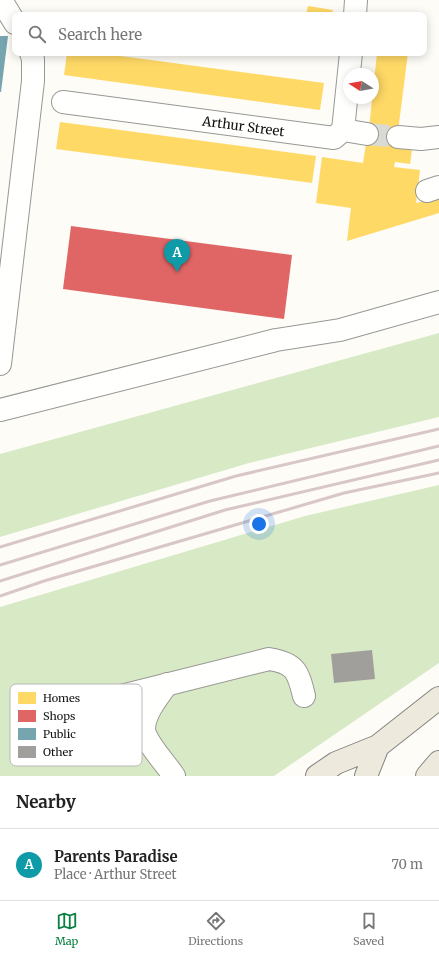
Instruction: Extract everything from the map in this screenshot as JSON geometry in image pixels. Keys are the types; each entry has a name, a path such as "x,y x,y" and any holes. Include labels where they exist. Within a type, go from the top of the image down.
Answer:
{"main road":[{"path":"317,776 336,763 378,746 439,698"},
{"path":"366,776 378,746"},
{"path":"427,776 439,762"}],"street":[{"path":"1,0 12,18"},
{"path":"355,12 356,0"},
{"path":"0,364 33,81 32,56"},
{"path":"351,56 343,130 367,134"},
{"name":"Arthur Street","path":"63,102 326,138 334,138 343,130"},
{"path":"398,137 421,139 439,137"},
{"path":"0,410 276,340 340,330 439,302"},
{"path":"142,690 269,659 282,661 291,665 299,676 304,696"},
{"path":"167,684 151,707 144,728 147,739 174,776"}],"green space":[{"path":"439,333 439,417 249,463 0,537 0,454"},
{"path":"439,485 439,663 274,776 0,776 0,607 305,516"}],"building: Homes":[{"path":"308,6 333,10 333,12 307,12"},
{"path":"67,56 121,56 324,83 320,110 64,75"},
{"path":"377,56 408,56 396,147 412,150 410,164 395,162 394,167 420,170 416,203 439,198 439,213 347,241 351,208 316,203 322,157 363,163 372,104 379,104 379,68 375,68"},
{"path":"60,122 316,156 312,183 56,149"}],"building: Shops":[{"path":"71,226 292,255 284,319 63,289"}],"building: Public":[{"path":"0,36 8,36 1,92 0,92"}],"building: Other":[{"path":"372,650 375,679 334,683 331,654"}],"tunnel":[{"path":"367,134 398,137"}],"railway":[{"path":"0,547 236,476 439,429"},
{"path":"0,565 210,501 439,446"},
{"path":"0,581 225,510 439,460"},
{"path":"0,596 44,581 344,493 439,473"}],"place":[{"name":"Parents Paradise","path":"177,272"}]}
